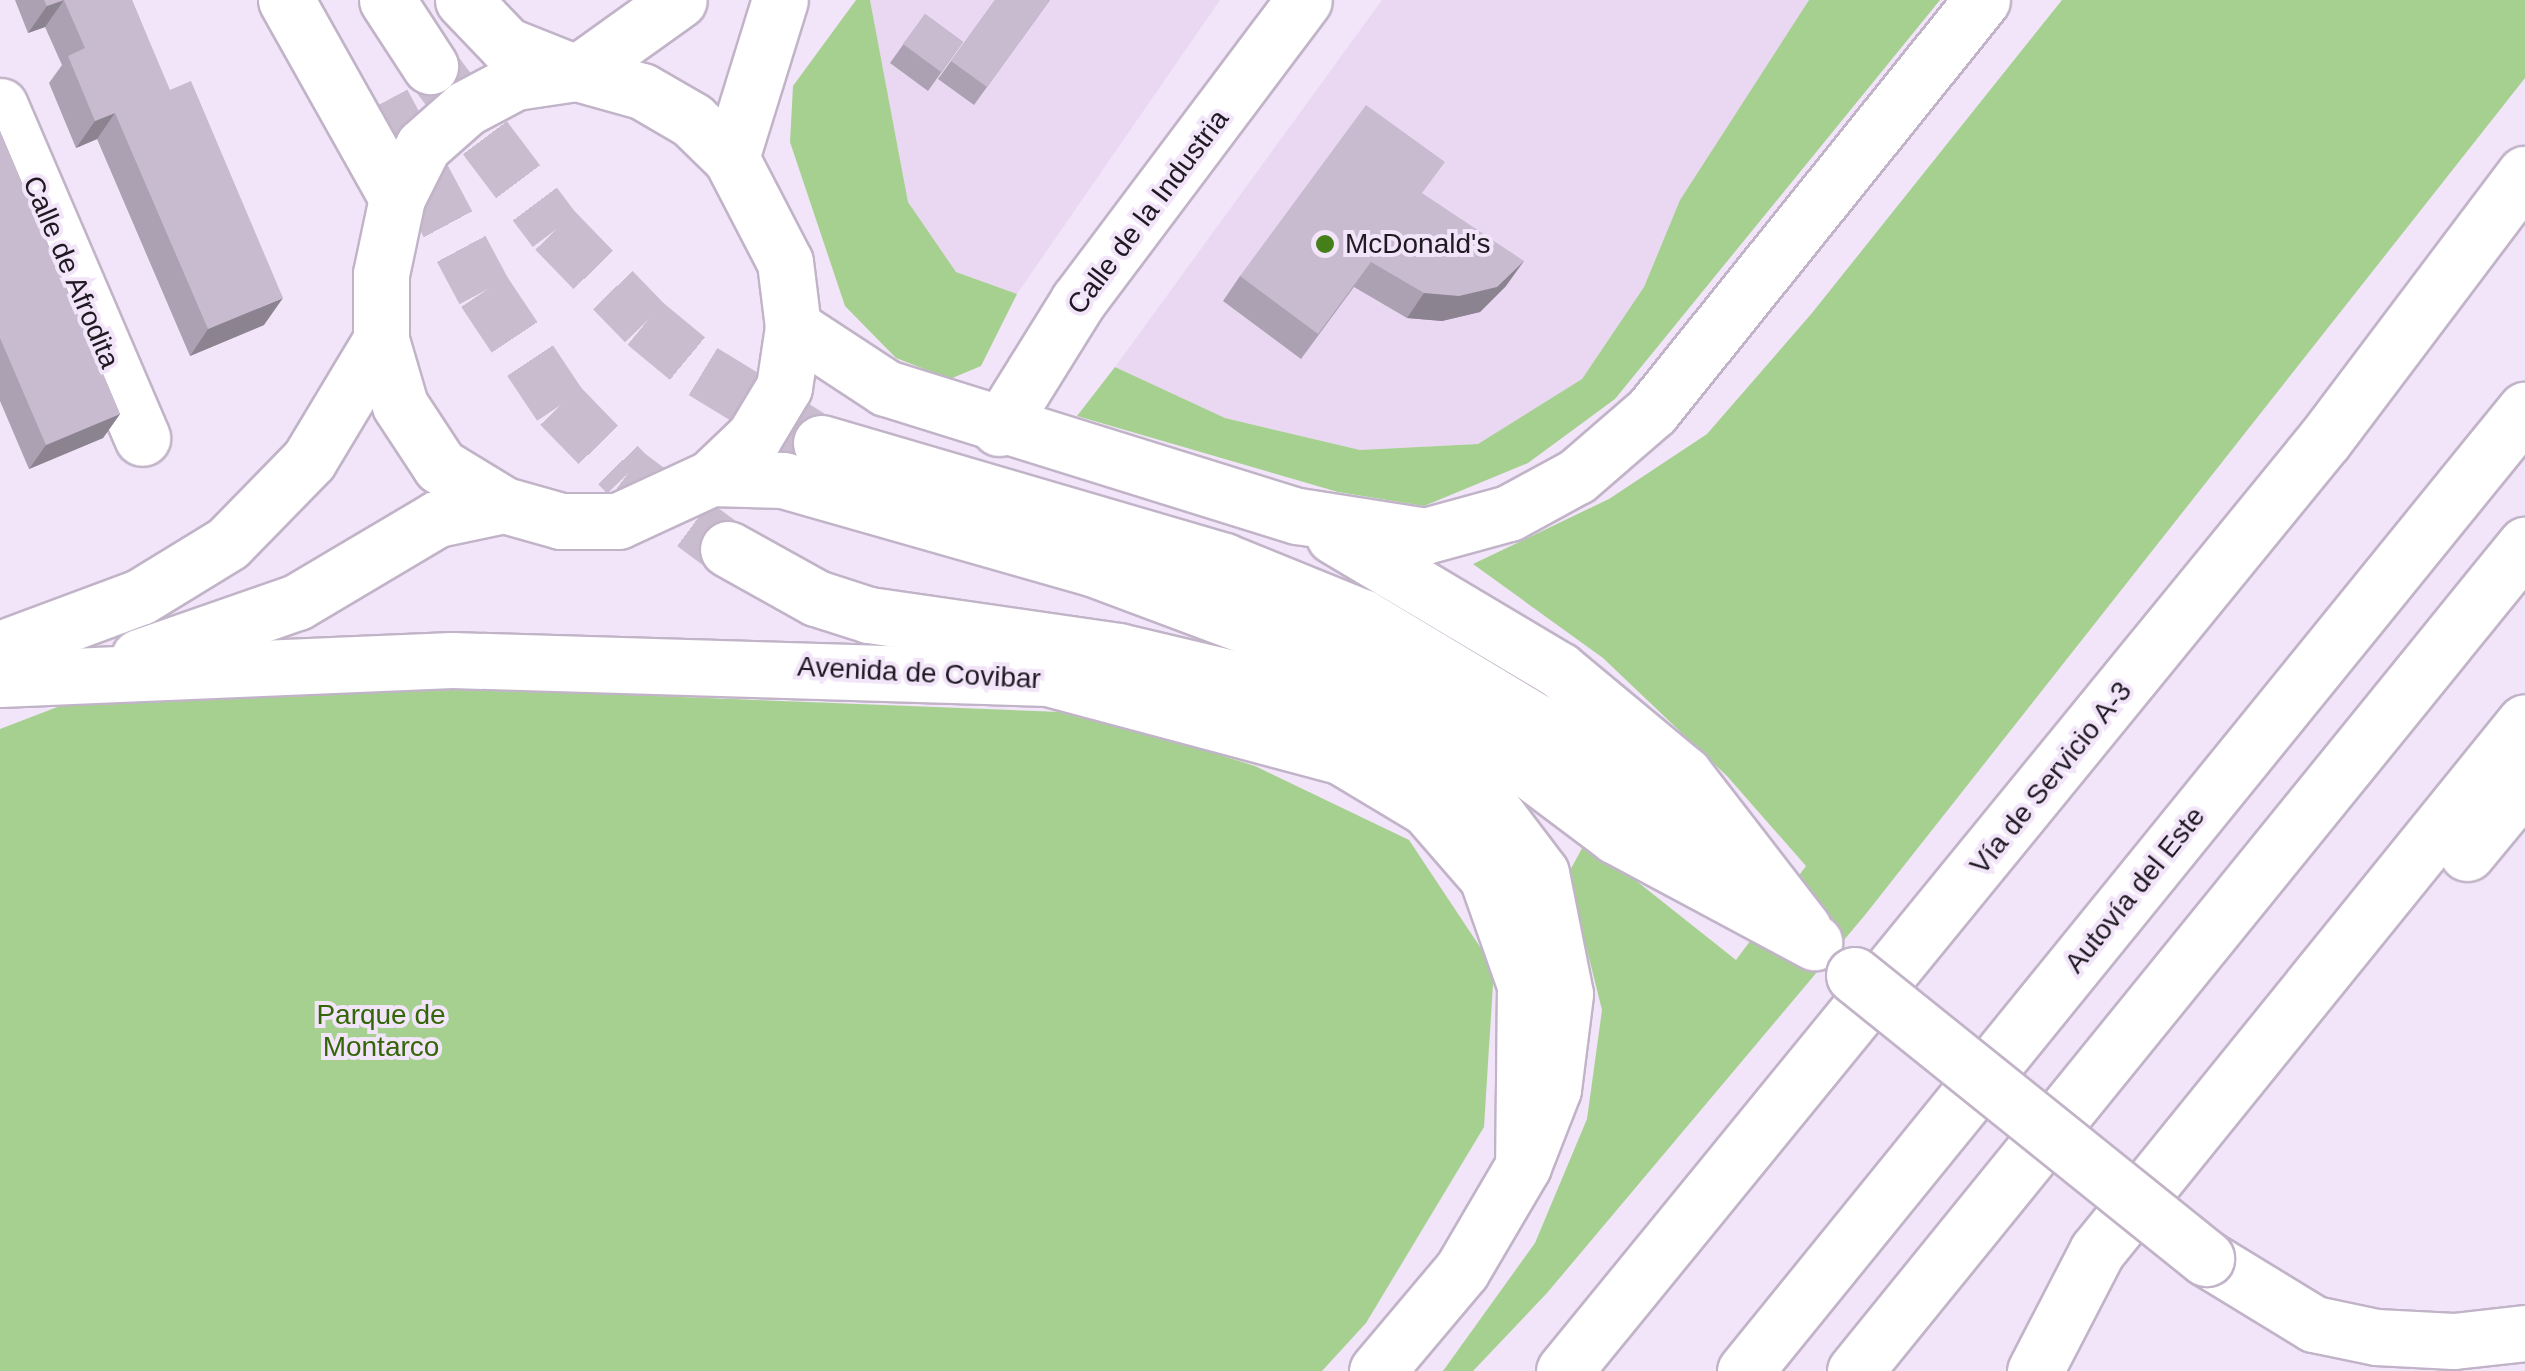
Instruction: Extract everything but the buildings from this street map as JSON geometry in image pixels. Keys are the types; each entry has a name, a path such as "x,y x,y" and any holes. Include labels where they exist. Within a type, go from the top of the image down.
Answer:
{"main road":[{"path":"286,0 397,198"},
{"path":"322,0 383,102"},
{"path":"388,0 430,66"},
{"path":"463,0 506,46 576,73 642,91 692,120 731,158 785,262 793,327 784,387 754,437 711,478 618,521 560,521 504,505 440,466 400,404 381,340 381,274 397,198 423,146 466,108 515,82 576,73 679,0"},
{"path":"731,158 780,0"},
{"name":"Calle de la Industria","path":"999,428 1078,301 1304,0"},
{"path":"793,327 886,388 999,428 1132,460 1298,516 1425,536 1509,513 1577,476 1652,412 1982,0"},
{"name":"Calle de Afrodita","path":"0,106 142,438"},
{"name":"Vía de Servicio A-3","path":"1564,1371 2325,439 2525,174"},
{"path":"0,649 140,596 228,543 309,460 381,340"},
{"name":"Autovía del Este","path":"1746,1371 2525,410"},
{"path":"821,443 1224,561 1362,617 1552,730 2206,1258 2314,1324 2376,1338 2454,1341 2525,1334"},
{"path":"711,478 783,480 1074,563 1346,663 1483,736 1616,836 1814,942"},
{"path":"84,676 297,602 436,519 504,505"},
{"path":"1298,516 1443,596 1559,670 1684,774 1814,942"},
{"path":"1855,1371 2525,546"},
{"path":"728,549 816,598 869,615 1118,651 1279,689 1406,734 1481,794 1541,873 1565,994 1553,1089 1523,1166 1462,1270 1376,1371"},
{"name":"Avenida de Covibar","path":"0,679 452,660 1048,678 1340,756 1428,808 1487,877 1526,985 1523,1166"},
{"path":"2036,1371 2098,1251 2525,722"},
{"path":"2036,1371 2525,783"}],"shaded area":[{"path":"870,0 1220,0 1017,294 956,272 908,202"},
{"path":"1382,0 1809,0 1680,200 1644,287 1582,379 1478,444 1360,450 1225,418 1115,367"}],"green space":[{"path":"856,0 870,0 908,202 956,272 1017,294 981,366 950,379 896,358 845,306 790,142 793,86"},
{"path":"1809,0 1940,0 1615,399 1528,463 1424,506 1338,492 1077,416 1115,367 1225,418 1360,450 1478,444 1582,379 1644,287 1680,200"},
{"path":"2062,0 2525,0 2525,78 1865,915 1547,1293 1473,1371 1443,1371 1535,1243 1587,1119 1602,1010 1568,874 1586,841 1736,960 1806,866 1727,776 1603,658 1473,564 1609,499 1707,434 1812,313"},
{"name":"Parque de Montarco","path":"454,688 1086,713 1255,766 1409,840 1494,968 1484,1127 1366,1323 1322,1371 0,1371 0,729 73,701"}],"tunnel":[{"path":"435,71 555,230 645,323 703,371 821,443"},
{"path":"383,102 484,291 560,405 627,474 728,549"}],"place":[{"name":"McDonald's","path":"1325,244"}]}
